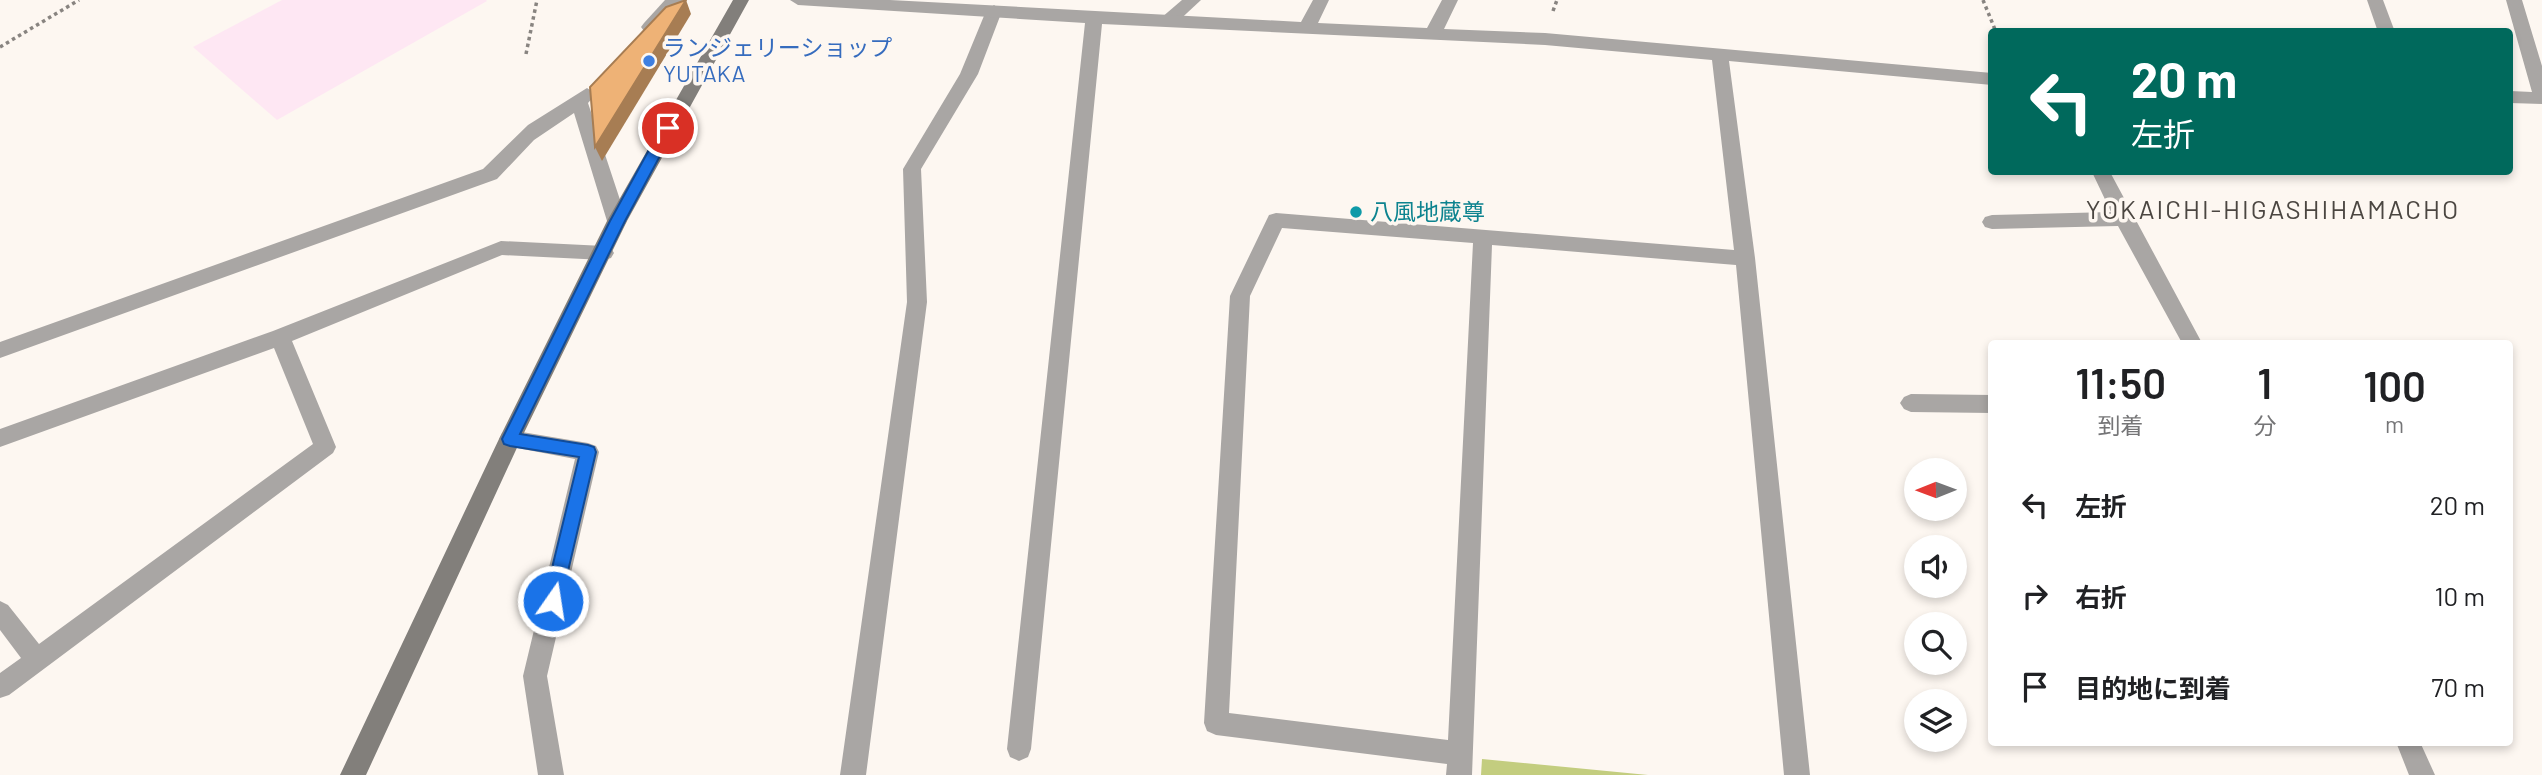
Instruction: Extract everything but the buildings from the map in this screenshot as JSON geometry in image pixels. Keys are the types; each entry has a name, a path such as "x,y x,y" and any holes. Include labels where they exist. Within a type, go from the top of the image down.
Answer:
{"street":[{"path":"640,37 675,0"},
{"path":"353,775 510,439 604,254 617,221 741,0"},
{"path":"798,0 997,6 1167,22 1545,39 1720,57 1988,79"},
{"path":"1167,22 1193,0"},
{"path":"1306,29 1321,0"},
{"path":"1433,34 1450,0"},
{"path":"2375,0 2386,28"},
{"path":"2513,97 2542,97 2514,0"},
{"path":"853,775 917,302 912,169 969,74 997,6"},
{"path":"1019,749 1094,16"},
{"path":"1720,57 1745,258 1797,775"},
{"path":"0,350 204,279 490,174 510,157 526,137 546,121 579,102 597,84"},
{"path":"579,102 617,221"},
{"path":"2102,175 2190,340"},
{"path":"1992,222 2124,219"},
{"path":"1483,237 1459,764 1216,723 1240,296 1276,220 1745,258"},
{"path":"0,438 280,337 501,248 604,254"},
{"path":"0,687 325,447 280,337"},
{"path":"1911,404 1988,404"},
{"path":"510,439 588,452 535,676 551,775"},
{"path":"0,612 37,660"},
{"path":"2410,746 2422,775"}],"path":[{"path":"0,47 79,0"},
{"path":"526,54 537,0"},
{"path":"1983,0 1994,28"}],"shaded area":[{"path":"282,0 487,1 277,120 193,47"}],"green space":[{"path":"1482,759 1648,775 1481,775"}],"place":[{"name":"ランジェリーショップ YUTAKA","path":"649,61"},
{"name":"八風地蔵尊","path":"1356,212"}],"district":[{"name":"YOKAICHI-HIGASHIHAMACHO","path":"2273,210"}],"route":[{"path":"553,601 588,452 510,439 604,254 617,221 668,128"}]}
